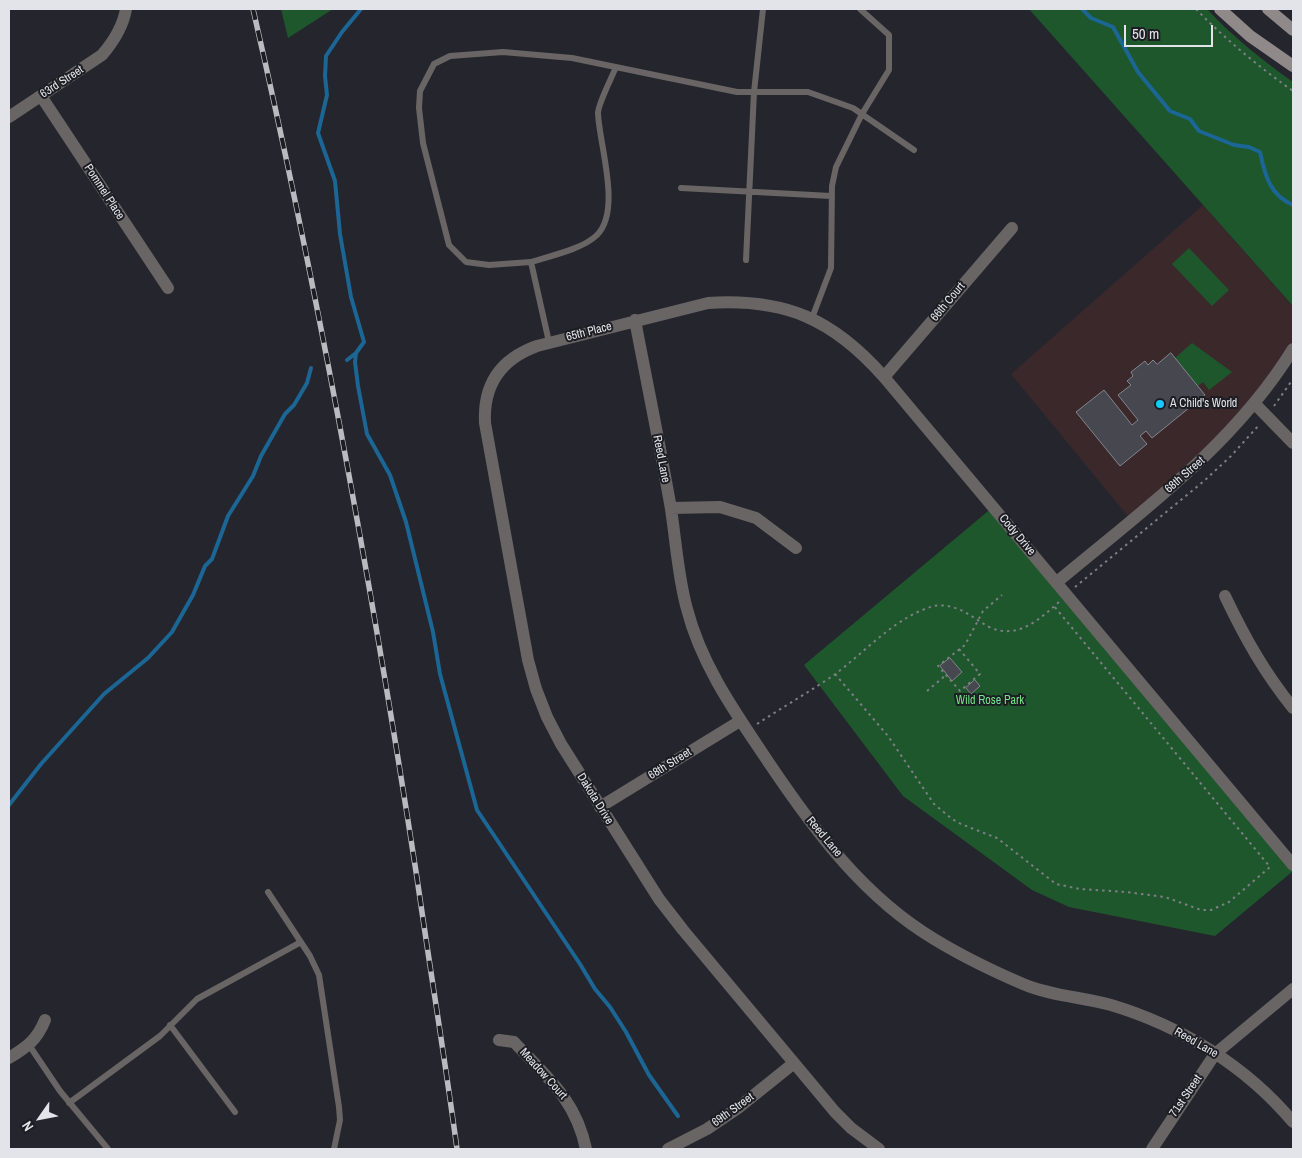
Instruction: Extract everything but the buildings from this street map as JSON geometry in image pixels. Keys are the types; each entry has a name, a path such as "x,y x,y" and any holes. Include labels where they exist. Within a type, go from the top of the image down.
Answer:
{"main road":[{"path":"1220,9 1250,36 1293,66"},
{"path":"1268,9 1293,30"}],"street":[{"name":"63rd Street","path":"9,117 102,55 121,27 126,9"},
{"name":"Pommel Place","path":"42,96 168,288"},
{"name":"66th Court","path":"884,377 1012,228"},
{"name":"Cody Drive","path":"685,307 733,301 759,303 781,308 812,318 849,341 865,355 1293,865"},
{"name":"65th Place","path":"499,370 510,359 524,350 685,307"},
{"name":"Reed Lane","path":"635,320 671,508 686,608 701,652 740,721 797,804 837,855 872,892 922,931 975,963 1033,988 1111,1005 1177,1030 1231,1063 1282,1108 1293,1122"},
{"name":"68th Street","path":"1057,582 1205,457 1235,427 1293,349"},
{"name":"Dakota Drive","path":"499,370 487,394 484,409 485,422 528,660 536,689 547,717 561,744 658,899 794,1063 851,1128 879,1149"},
{"path":"1254,403 1293,443"},
{"path":"671,508 720,507 756,518 796,548"},
{"path":"1225,596 1243,635 1262,668 1293,708"},
{"name":"68th Street","path":"600,807 740,721"},
{"name":"71st Street","path":"1152,1149 1215,1054 1293,988"},
{"path":"9,1058 29,1045 40,1032 45,1020"},
{"name":"Meadow Court","path":"499,1040 514,1042 562,1093 578,1119 586,1149"},
{"name":"69th Street","path":"668,1149 714,1124 738,1108 794,1063"}],"lane":[{"path":"746,260 754,92 763,9"},
{"path":"812,318 831,268 831,196 836,167 862,114 889,70 889,35 860,9"},
{"path":"616,67 598,110 608,181 609,202 606,219 598,234 587,243 531,262 489,266 466,262 449,245 423,142 419,108 420,91 434,64 450,56 504,52 572,58 616,67 737,92 808,92 853,108 914,150"},
{"path":"681,188 831,196"},
{"path":"531,262 549,342"},
{"path":"268,892 313,960 319,975 340,1107 340,1120 334,1149"},
{"path":"69,1103 149,1044 206,993 301,942"},
{"path":"170,1025 235,1112"},
{"path":"29,1045 54,1084 108,1149"}],"path":[{"path":"1196,9 1270,75 1293,91"},
{"path":"959,649 980,674 960,692 938,666 959,649 965,646 983,611 1002,595"},
{"path":"755,725 835,674 881,636 922,611 935,606 947,606 956,608 998,630 1016,630 1031,625 1054,606 1270,867 1229,902 1212,910 1200,910 1165,897 1126,892 1080,890 1056,884 997,838 961,824 934,804 888,736 835,674"},
{"path":"927,691 946,675"}],"shaded area":[{"path":"1203,205 1293,307 1293,349 1259,398 1131,520 1011,374"}],"green space":[{"path":"281,9 333,9 288,38"},
{"path":"1029,9 1207,9 1248,48 1293,82 1292,305"},
{"path":"1189,248 1229,290 1212,306 1172,264"},
{"path":"1192,343 1232,372 1209,390 1203,382 1198,386 1175,358"},
{"name":"Wild Rose Park","path":"993,507 1293,871 1215,936 1069,907 1032,890 903,796 804,665"}],"waterway":[{"path":"347,360 356,353 364,342 351,297 340,234 335,181 318,133 327,95 325,76 326,56 342,32 361,9"},
{"path":"1082,9 1091,18 1113,27 1138,72 1170,111 1190,119 1199,131 1234,145 1249,147 1260,152 1270,184 1279,196 1293,205"},
{"path":"356,353 355,362 358,386 367,434 390,475 406,522 433,632 440,674 477,810 595,989 610,1007 649,1075 678,1116"},
{"path":"9,805 41,764 104,694 148,658 172,632 193,595 205,566 212,559 228,516 253,476 261,456 285,414 294,405 307,383 311,368"}],"railway":[{"path":"253,9 322,333 363,551 400,769 457,1149"}],"place":[{"name":"A Child's World","path":"1160,404"}]}
